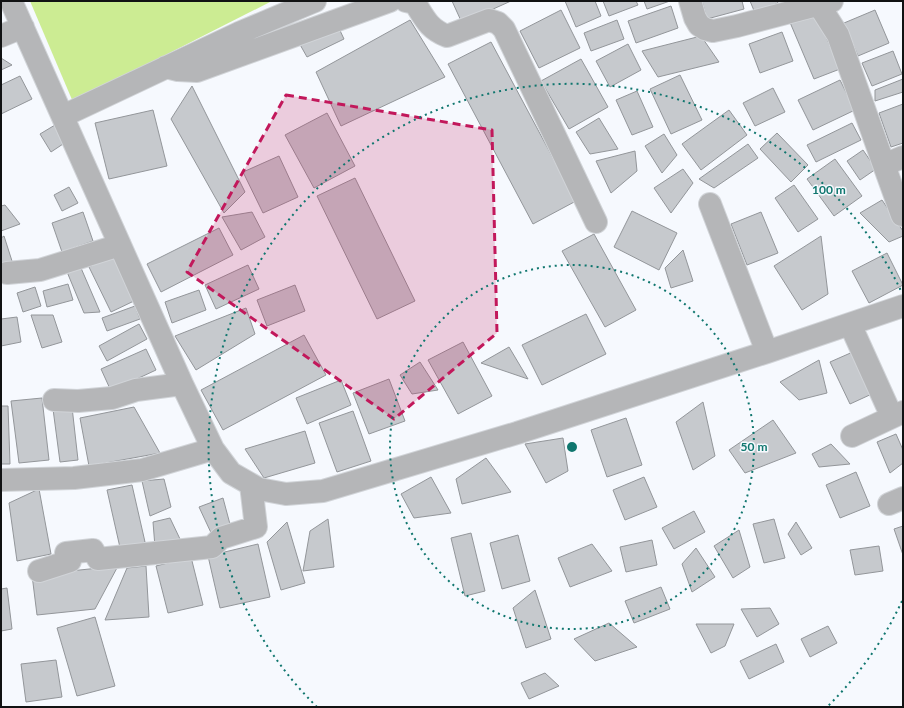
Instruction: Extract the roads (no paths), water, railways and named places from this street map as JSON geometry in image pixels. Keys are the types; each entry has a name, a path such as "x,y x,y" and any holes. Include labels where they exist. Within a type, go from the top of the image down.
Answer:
{"street":[{"path":"11,1 182,384 213,449 231,473 259,489 286,494 323,491 517,433 903,306"},
{"path":"63,116 238,33 315,1"},
{"path":"166,67 178,70 197,71 390,1"},
{"path":"406,1 415,3 428,25 438,33 447,36 489,20 498,23 504,29 596,222"},
{"path":"690,1 698,25 713,31 826,3 838,35 894,161 903,215"},
{"path":"1,36 23,27"},
{"path":"710,204 767,352"},
{"path":"7,272 40,270 120,245"},
{"path":"850,324 897,415 852,436"},
{"path":"54,400 78,402 112,398 136,390 182,384"},
{"path":"1,480 74,478 142,470 213,449"},
{"path":"39,570 70,561 66,553 93,550 98,559 212,547 221,538 256,527 251,485"}]}
